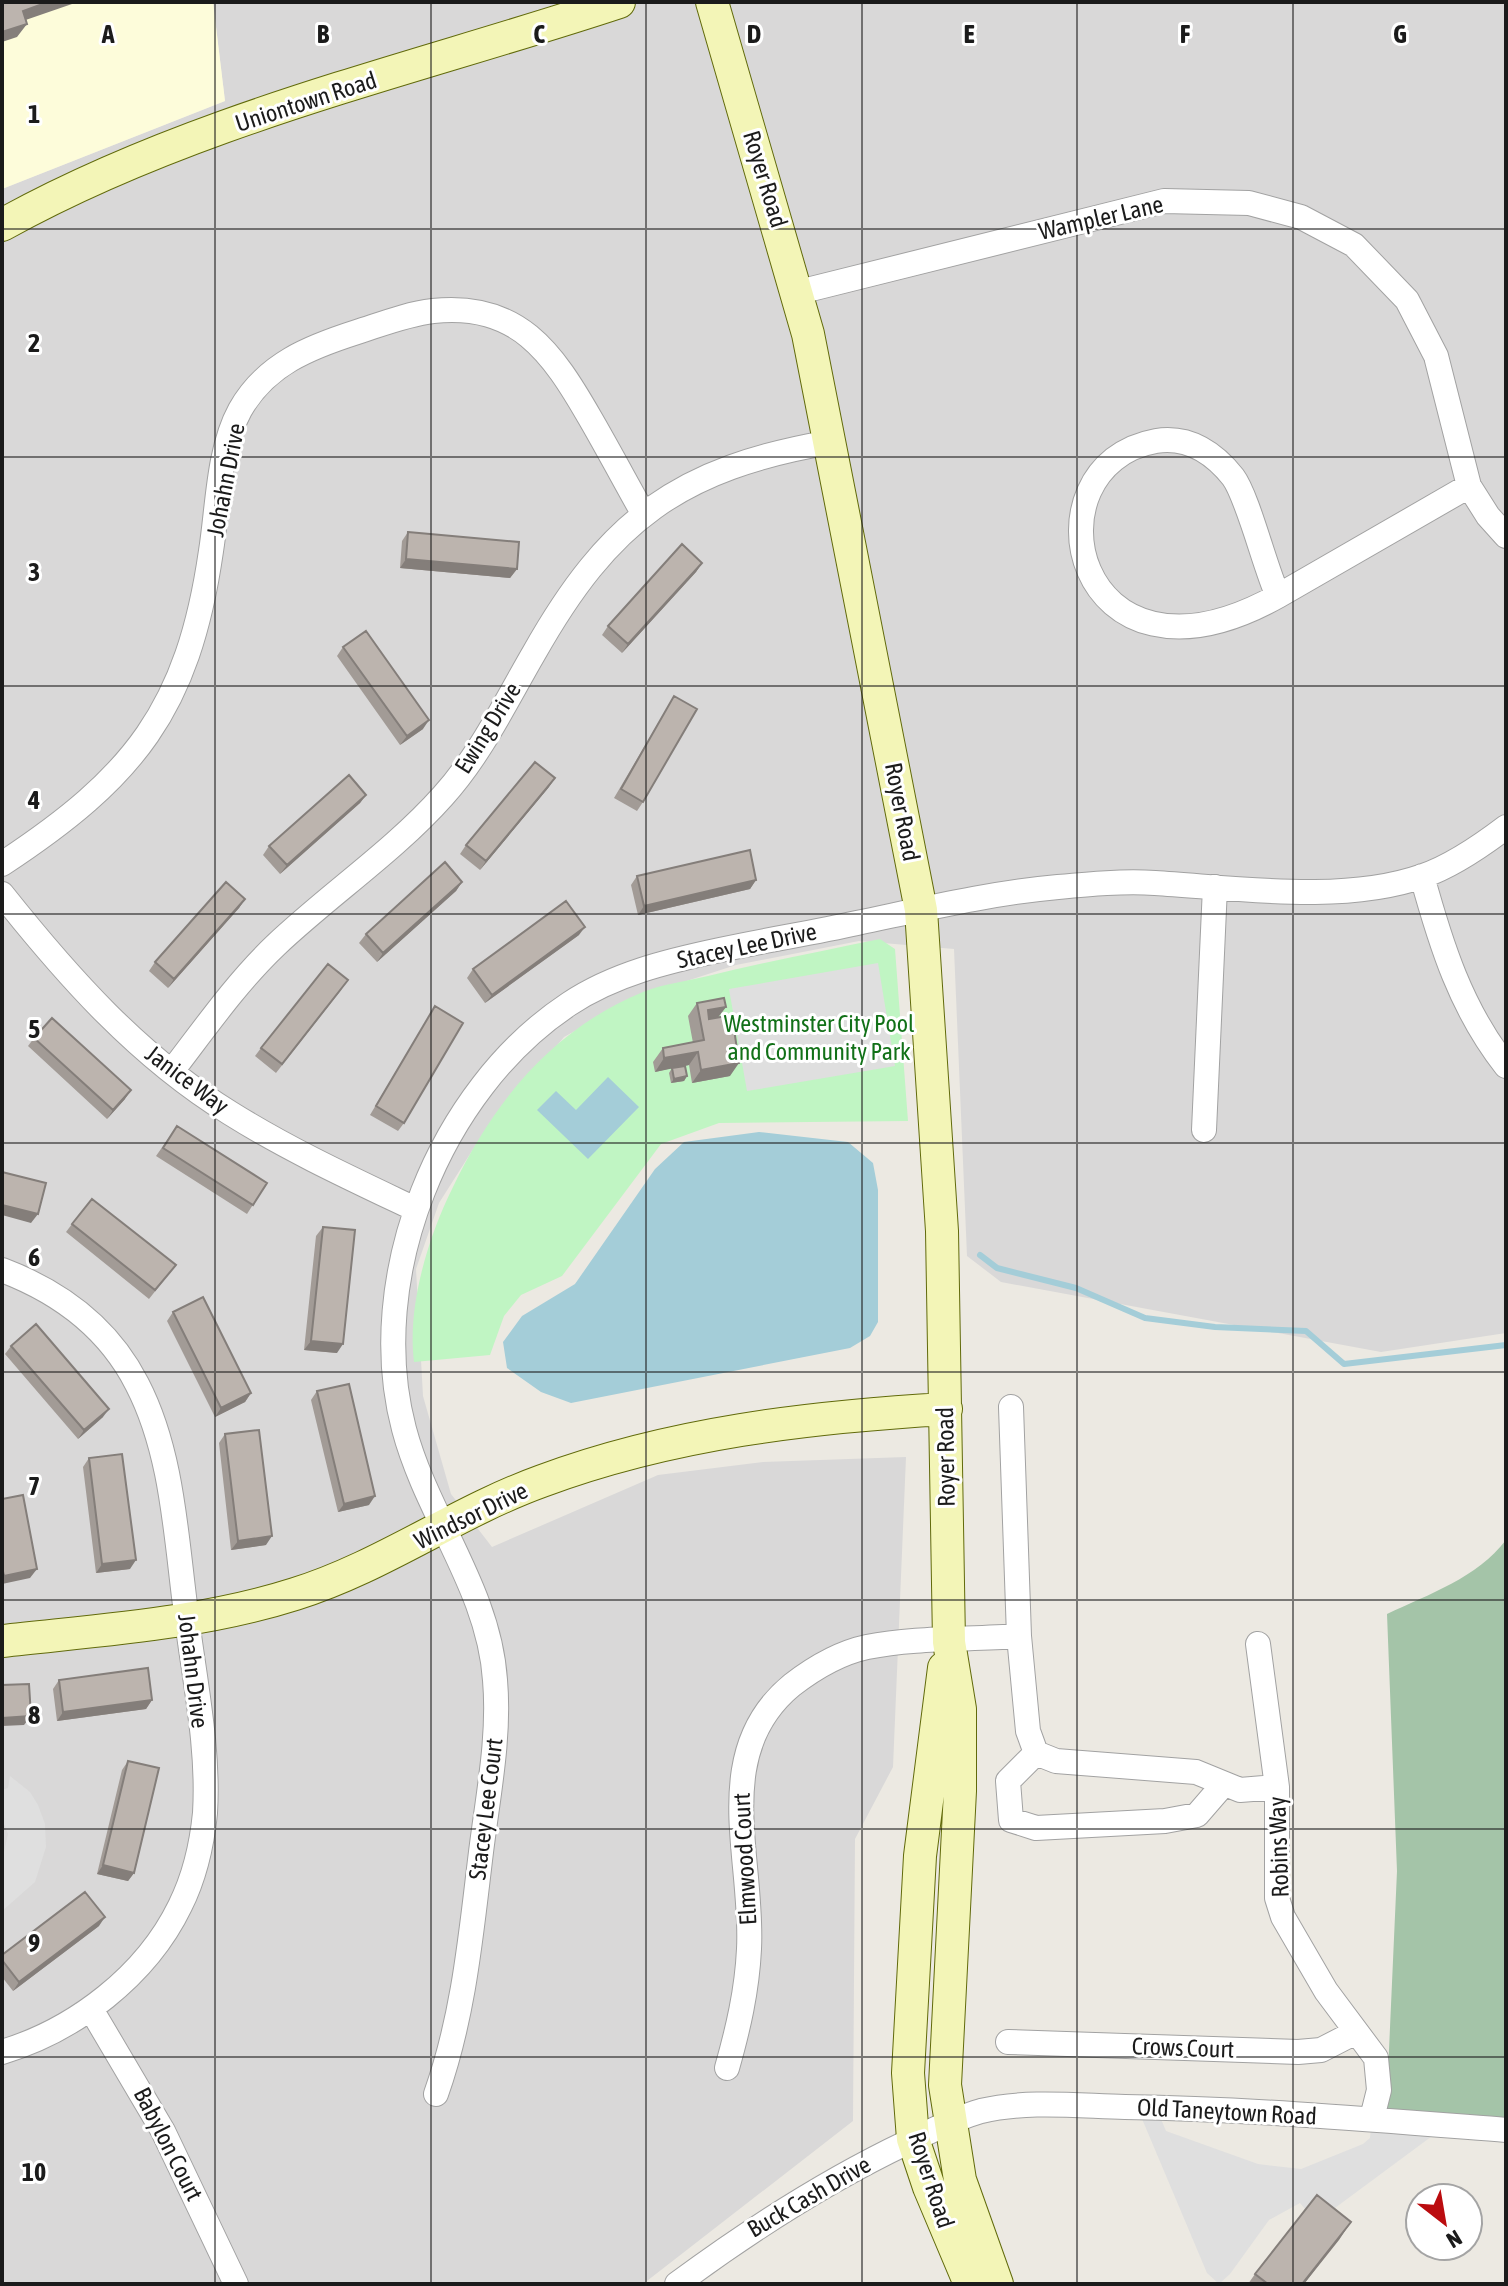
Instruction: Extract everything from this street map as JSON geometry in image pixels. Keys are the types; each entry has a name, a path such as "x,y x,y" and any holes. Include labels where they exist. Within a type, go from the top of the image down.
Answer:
{"street":[{"name":"Uniontown Road","path":"2,225 124,165 219,130 619,2"},
{"name":"Royer Road","path":"712,2 799,292 921,910 938,1121 949,1642 960,1709 960,1791 945,2085 960,2180 997,2284"},
{"name":"Wampler Lane","path":"799,292 1164,201 1249,203 1301,217 1354,245 1407,300 1436,356 1469,486 1488,516 1506,536"},
{"name":"Johahn Drive","path":"2,864 58,826 101,791 131,759 174,691 194,640 202,605 228,442 240,411 261,381 284,362 312,347 432,311 465,310 503,320 540,343 562,369 643,513"},
{"path":"1278,596 1236,480 1216,459 1197,446 1174,438 1150,442 1127,451 1096,475 1083,512 1084,552 1091,575 1105,597 1125,614 1148,625 1171,629 1223,621 1278,596 1469,486"},
{"name":"Ewing Drive","path":"172,1071 239,985 275,946 443,796 485,737 565,600 600,553 643,513 679,489 754,458 831,442"},
{"name":"Stacey Lee Drive","path":"444,1529 417,1473 403,1426 392,1352 392,1310 399,1261 415,1209 445,1148 485,1083 512,1052 573,1001 655,965 921,910 1068,886 1148,883 1327,891 1422,876 1506,827"},
{"path":"1422,876 1440,942 1460,994 1506,1066"},
{"path":"1204,1130 1215,887"},
{"name":"Janice Way","path":"2,894 89,997 172,1071 228,1112 298,1153 415,1209"},
{"name":"Johahn Drive","path":"2,1270 51,1292 85,1316 114,1349 136,1382 160,1442 205,1771 201,1844 181,1906 167,1928 118,1985 91,2009 37,2039 2,2052"},
{"path":"1011,1407 1019,1636 1028,1731 1036,1753 1056,1761 1196,1772 1240,1790 1277,1787"},
{"name":"Windsor Drive","path":"2,1641 231,1611 297,1594 377,1562 542,1481 676,1443 777,1423 946,1409"},
{"name":"Stacey Lee Court","path":"436,2094 451,2052 469,1957 496,1728 495,1680 482,1613 444,1529"},
{"name":"Elmwood Court","path":"727,2068 742,2016 749,1946 740,1822 741,1779 751,1741 764,1715 803,1676 843,1654 900,1643 1019,1636"},
{"name":"Royer Road","path":"949,1642 937,1711 917,1885 908,2073 913,2139 929,2187 970,2284"},
{"name":"Robins Way","path":"1258,1644 1277,1787 1277,1898 1291,1931 1354,2033 1376,2058 1380,2072 1372,2118"},
{"path":"1036,1753 1008,1781 1011,1820 1036,1828 1165,1821 1197,1815 1223,1785"},
{"name":"Babylon Court","path":"91,2009 163,2131 236,2284"},
{"name":"Crows Court","path":"1008,2042 1298,2052 1321,2050 1354,2033"},
{"name":"Old Taneytown Road","path":"949,2123 995,2109 1052,2105 1372,2118 1506,2130"},
{"name":"Buck Cash Drive","path":"677,2284 745,2233 849,2171 949,2123"}],"shaded area":[{"path":"2,2 213,2 225,101 2,189"},
{"path":"213,2 1506,2 1506,1333 1381,1352 1001,1282 967,1256 954,949 859,941 736,965 634,998 564,1037 484,1132 439,1203 416,1269 423,1396 451,1494 492,1547 658,1475 763,1462 906,1457 893,1767 855,1839 853,2121 643,2284 2,2284 2,189 225,101"},
{"path":"878,963 895,1066 747,1091 729,989"},
{"path":"1506,1540 1506,2124 1386,2117 1397,1871 1387,1614 1467,1575"},
{"path":"10,1776 30,1792 38,1805 45,1824 46,1847 35,1882 2,1911 2,1861 8,1834 2,1819 2,1790 8,1788"},
{"path":"1137,2107 1156,2107 1166,2131 1258,2164 1301,2169 1363,2144 1370,2138 1372,2118 1447,2125 1316,2222 1300,2203 1269,2220 1230,2274 1219,2284 1207,2273"}],"green space":[{"name":"Westminster City Pool and Community Park","path":"880,939 895,949 908,1121 719,1123 661,1144 562,1276 521,1295 504,1316 490,1355 414,1362 417,1295 428,1250 444,1207 487,1125 507,1097 554,1047 611,1007 651,989"}],"water":[{"path":"608,1077 639,1107 588,1159 537,1110 556,1091 576,1110"},
{"path":"759,1132 848,1142 873,1163 878,1190 878,1322 870,1336 850,1348 571,1403 541,1392 507,1368 503,1342 522,1316 575,1284 655,1169 684,1142"}],"building":[{"path":"2,2 48,2 23,11 27,24 2,32"},
{"path":"408,532 519,542 517,569 406,559"},
{"path":"682,544 702,563 628,644 608,626"},
{"path":"366,631 429,720 407,736 343,647"},
{"path":"674,696 697,709 643,802 621,789"},
{"path":"535,762 555,778 486,861 466,845"},
{"path":"349,775 366,795 287,865 269,846"},
{"path":"750,850 756,880 644,906 637,876"},
{"path":"445,862 462,882 383,953 366,934"},
{"path":"226,882 245,899 174,979 155,962"},
{"path":"566,901 585,927 492,995 473,969"},
{"path":"328,964 348,980 282,1064 261,1048"},
{"path":"724,998 726,1007 708,1010 709,1019 732,1015 739,1063 701,1070 698,1052 664,1058 663,1048 704,1040 697,1003"},
{"path":"435,1006 463,1023 404,1123 376,1106"},
{"path":"52,1018 131,1090 113,1110 34,1038"},
{"path":"685,1066 687,1076 674,1079 672,1068"},
{"path":"177,1126 267,1183 253,1205 163,1148"},
{"path":"2,1172 46,1183 38,1214 2,1205"},
{"path":"92,1199 176,1265 155,1290 72,1224"},
{"path":"323,1227 355,1230 343,1344 311,1341"},
{"path":"203,1297 251,1393 221,1408 173,1312"},
{"path":"36,1324 109,1409 84,1430 11,1346"},
{"path":"349,1384 375,1496 344,1504 317,1391"},
{"path":"259,1430 272,1536 238,1541 225,1434"},
{"path":"122,1454 136,1560 102,1564 89,1458"},
{"path":"23,1495 37,1569 4,1576 2,1499"},
{"path":"148,1668 152,1700 63,1712 59,1680"},
{"path":"29,1684 31,1716 2,1718 2,1685"},
{"path":"128,1761 159,1768 134,1873 103,1865"},
{"path":"85,1892 105,1917 19,1982 2,1960 2,1955"},
{"path":"1317,2195 1351,2222 1302,2284 1268,2284 1255,2274"}],"waterway":[{"path":"980,1255 997,1268 1076,1288 1145,1318 1215,1327 1306,1331 1344,1364 1506,1345"}]}
